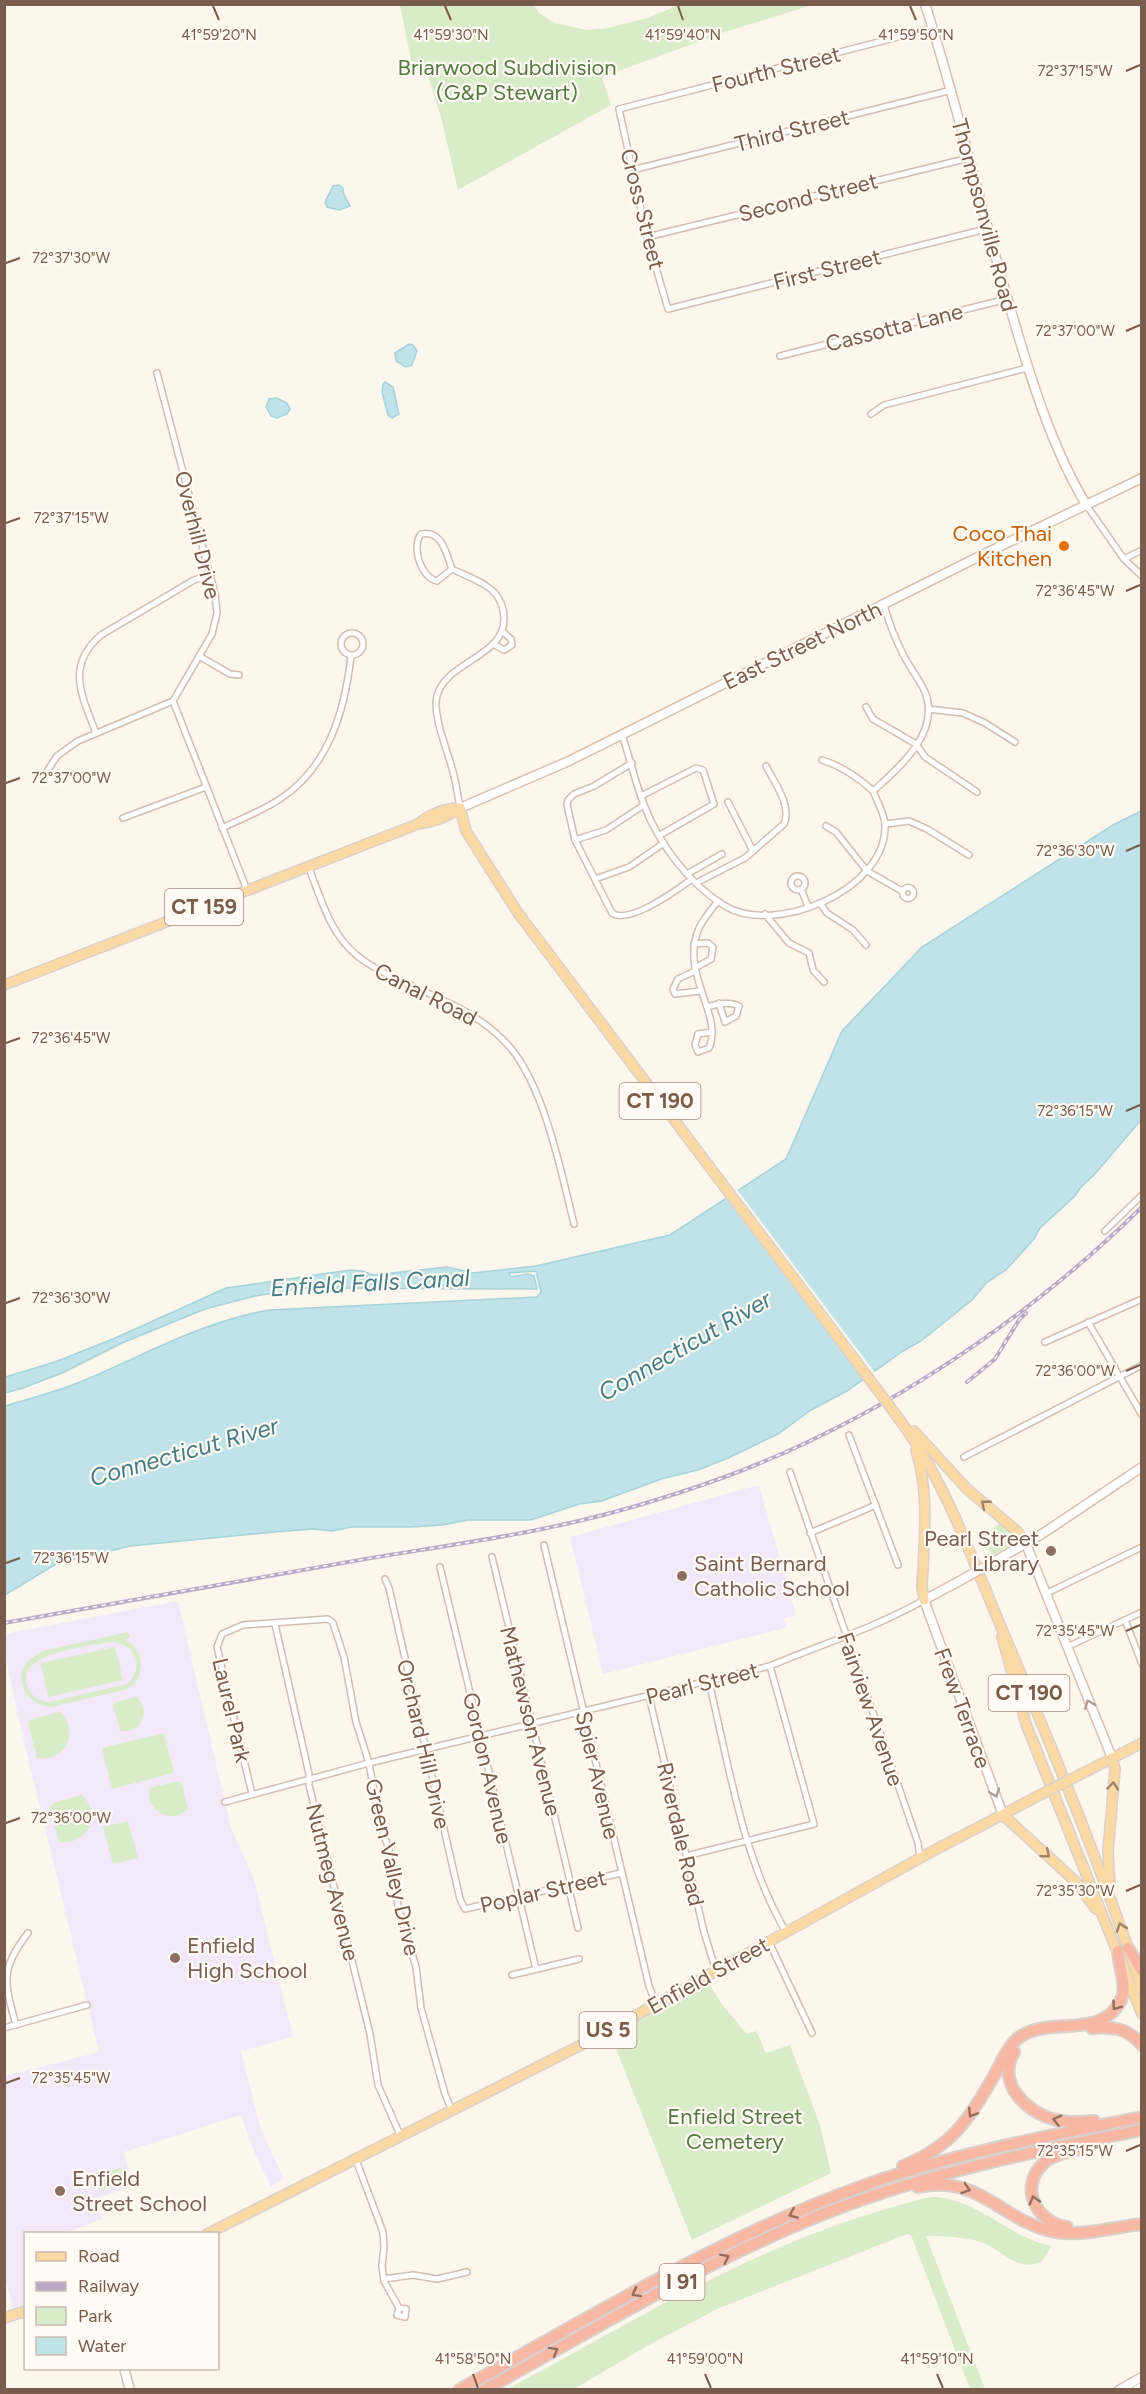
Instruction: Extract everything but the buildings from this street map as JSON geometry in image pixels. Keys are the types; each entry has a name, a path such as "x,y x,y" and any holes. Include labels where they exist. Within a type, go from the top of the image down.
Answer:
{"highway":[{"path":"1123,1949 1142,1971"},
{"path":"844,2193 858,2182 920,2159 949,2141 969,2119 1009,2050 1021,2037 1037,2030 1094,2022 1111,2014 1120,2002 1124,1990 1123,1949"},
{"path":"1114,2123 1103,2120 1065,2122 1037,2113 1020,2099 1013,2089 1008,2073 1010,2059 1020,2044 1031,2037 1100,2027 1124,2030 1142,2045"},
{"name":"I 91","path":"459,2390 709,2253 780,2219 844,2193 897,2174 978,2151 1142,2117"},
{"path":"1142,2132 1054,2157 1038,2169 1031,2188 1036,2209 1055,2225 1071,2227 1142,2219"},
{"name":"I 91","path":"484,2390 734,2254 808,2220 888,2190 998,2159 1142,2132"},
{"path":"888,2190 900,2191 938,2184 962,2187 980,2194 1036,2226 1058,2232 1142,2224"}],"main road":[{"name":"Thompsonville Road","path":"926,4 952,90 987,229 1028,368 1048,424 1087,506"},
{"name":"East Street North","path":"4,985 418,824 449,816 460,808 555,768 1142,478"},
{"name":"CT 190","path":"460,808 466,831 518,913 914,1439 950,1505 1113,1905 1142,2014"},
{"path":"896,1414 960,1482 1018,1532 1026,1544 1115,1769 1108,1864 1113,1905"},
{"path":"914,1439 926,1494 922,1587 924,1600"},
{"name":"Pearl Street","path":"924,1600 1026,1544 1142,1467"},
{"name":"Frew Terrace","path":"924,1600 1003,1815"},
{"name":"CT 190","path":"997,1617 1026,1724 1108,1926 1123,1949 1142,1989"},
{"name":"Enfield Street","path":"211,2232 401,2137 656,2004 929,1853 1142,1743"},
{"path":"1003,1815 1075,1881 1108,1926"},
{"path":"4,2318 24,2312"},
{"path":"125,2370 130,2390"},
{"path":"1121,2389 1142,2377"},
{"path":"1137,2390 1142,2387"}],"street":[{"name":"Fourth Street","path":"619,109 933,28"},
{"name":"Third Street","path":"632,170 952,90"},
{"name":"Cross Street","path":"619,109 647,237 668,309"},
{"name":"Second Street","path":"647,237 969,158"},
{"name":"First Street","path":"668,309 987,229"},
{"name":"Cassotta Lane","path":"780,356 1007,299"},
{"path":"871,414 884,405 1028,368"},
{"name":"Overhill Drive","path":"157,373 210,575 217,613 212,634 173,701"},
{"name":"Thompsonville Road","path":"1087,506 1124,559 1142,576"},
{"path":"452,569 437,581 429,580 425,575 417,547 421,534 435,534 439,538 452,569 492,588 500,598 504,609 502,631 493,644 449,678 436,698 460,808"},
{"path":"1124,559 1142,550"},
{"path":"96,734 78,678 81,661 89,645 101,635 194,580 210,575"},
{"path":"873,791 904,761 916,744 926,729 928,709 926,694 890,628 884,605"},
{"path":"493,644 504,650 512,645 511,639 502,631"},
{"path":"353,633 360,636 363,643 358,653 351,656 343,651 341,644 346,635 353,633"},
{"path":"200,656 230,674 239,675"},
{"path":"222,828 280,799 313,768 337,727 344,704 351,656"},
{"path":"44,776 65,749 173,701 247,890"},
{"path":"866,707 873,719 916,744 925,757 977,792"},
{"path":"928,709 963,713 986,723 1015,742"},
{"path":"622,735 644,805 664,843 692,879 718,901 737,912 782,913 821,904 852,886 867,871 880,851 886,824 873,791 853,775 822,760"},
{"path":"632,763 594,786 570,796 567,805 575,840 612,913 616,917 648,907 692,879 722,854"},
{"path":"692,879 738,862 784,824 787,817 786,806 766,766"},
{"path":"641,796 696,768 703,770 714,804 660,835"},
{"path":"123,818 206,787"},
{"path":"728,802 753,851"},
{"path":"575,840 606,830 644,805"},
{"path":"886,824 909,821 927,828 969,855"},
{"path":"826,825 836,832 867,871 902,891"},
{"path":"595,879 629,867 664,843"},
{"name":"Canal Road","path":"308,866 340,938 355,955 371,967 479,1018 495,1031 516,1055 526,1070 542,1108 574,1224"},
{"path":"801,890 808,906"},
{"path":"712,1032 695,969 694,944 699,929 718,901"},
{"path":"821,904 827,913 853,930 866,945"},
{"path":"765,914 789,943 809,953 813,970 824,982"},
{"path":"694,944 708,943 713,947 711,959 678,979 673,989 675,994 681,995 700,991"},
{"path":"707,1007 719,1003"},
{"path":"1105,1231 1142,1195"},
{"path":"1045,1342 1141,1299"},
{"path":"1088,1322 1142,1415"},
{"path":"964,1457 1142,1365"},
{"path":"849,1435 898,1565"},
{"name":"Fairview Avenue","path":"790,1472 918,1843 920,1858"},
{"path":"810,1533 876,1505"},
{"name":"Spier Avenue","path":"544,1545 621,1874 649,1986 656,2004"},
{"path":"1045,1594 1142,1546"},
{"name":"Mathewson Avenue","path":"492,1557 578,1928"},
{"name":"Gordon Avenue","path":"440,1567 536,1969"},
{"name":"Orchard Hill Drive","path":"385,1579 389,1588 460,1899 465,1909"},
{"name":"Pearl Street","path":"225,1802 425,1749 584,1713 770,1666 882,1623 924,1600"},
{"path":"1066,1648 1142,1612"},
{"name":"Laurel Park","path":"252,1794 217,1647 222,1634 233,1628 254,1623 275,1624 325,1618 333,1623"},
{"path":"1125,1620 1142,1664"},
{"name":"Green Valley Drive","path":"333,1623 344,1657 356,1722 369,1763 377,1810 393,1862 401,1918 416,1967 421,2008 445,2094 452,2110"},
{"name":"Nutmeg Avenue","path":"275,1624 310,1779 311,1794 370,2034 378,2085 401,2137"},
{"path":"686,1856 814,1824 770,1666"},
{"path":"709,1682 747,1842 771,1903 786,1932"},
{"name":"Riverdale Road","path":"649,1696 716,1972"},
{"name":"Fairview Avenue","path":"918,1843 929,1853"},
{"name":"Poplar Street","path":"465,1909 621,1874"},
{"path":"16,2025 4,1978 9,1958 28,1933"},
{"path":"769,1942 812,2033"},
{"path":"512,1976 579,1959"},
{"path":"4,2028 87,2005"},
{"path":"356,2160 383,2232 384,2279 399,2308"},
{"path":"384,2279 413,2275 437,2279 466,2272"}],"shaded area":[{"name":"Saint Bernard Catholic School","path":"759,1485 796,1615 784,1618 786,1628 603,1674 570,1537"},
{"name":"Enfield High School","path":"178,1601 231,1828 254,1879 293,2037 241,2051 261,2130 284,2179 271,2187 255,2154 241,2115 124,2152 132,2186 101,2197 99,2211 102,2219 69,2232 24,2232 24,2306 13,2310 4,2273 5,2076 99,2052 19,1720 5,1655 4,1634"}],"green space":[{"name":"Briarwood Subdivision (G&P Stewart)","path":"400,5 534,5 539,13 555,23 587,30 608,28 647,18 679,5 812,5 722,33 602,77 611,105 458,190 441,117 425,67 413,69"},
{"path":"1001,1522 1017,1541 992,1556 983,1536"},
{"path":"128,1632 130,1638 125,1639 137,1650 141,1670 128,1689 51,1707 43,1706 31,1699 21,1680 25,1665 43,1651","holes":["109,1642 118,1643 131,1650 137,1663 133,1678 127,1684 50,1702 37,1698 28,1688 26,1676 31,1666 42,1659 70,1649"]},
{"path":"115,1647 123,1680 48,1697 41,1663"},
{"path":"137,1697 143,1709 142,1721 133,1729 120,1731 113,1706 115,1702"},
{"path":"60,1712 69,1728 67,1744 55,1755 37,1758 28,1724 31,1719"},
{"path":"164,1733 174,1773 112,1789 102,1748"},
{"path":"178,1781 182,1784 188,1809 174,1816 161,1814 151,1804 149,1788"},
{"path":"82,1795 91,1811 89,1828 77,1839 59,1842 50,1808 53,1803"},
{"path":"128,1821 138,1858 113,1864 103,1827"},
{"name":"Enfield Street Cemetery","path":"707,1981 721,2003 747,2034 756,2031 766,2053 790,2045 820,2125 831,2173 692,2240 610,2034"},
{"path":"124,2168 128,2185 99,2190 93,2173"},
{"path":"932,2197 964,2204 1036,2242 1052,2246 1041,2262 1032,2265 1016,2262 978,2241 926,2236 985,2389 970,2389 911,2235 907,2234 717,2309 647,2346 574,2389 508,2389 635,2319 764,2254 854,2219"}],"water":[{"path":"339,185 343,188 350,206 339,210 327,207 325,202 333,186"},
{"path":"409,344 413,345 417,351 412,365 406,367 396,361 395,353"},
{"path":"385,382 393,387 399,414 392,418 388,415 382,392"},
{"path":"277,398 287,403 290,409 287,414 277,418 271,416 266,407 269,399"},
{"path":"1141,811 1141,1120 1074,1197 1040,1228 1034,1239 1006,1270 987,1282 972,1300 921,1341 847,1391 811,1410 778,1434 698,1470 661,1479 602,1501 579,1504 531,1520 468,1520 442,1525 352,1527 332,1531 313,1529 130,1546 88,1553 80,1558 56,1564 5,1595 5,1406 75,1384 218,1323 269,1310 537,1297 541,1292 536,1271 509,1273 511,1277 528,1274 534,1276 537,1289 307,1288 255,1296 205,1309 122,1343 62,1373 23,1388 5,1393 5,1377 55,1362 113,1339 226,1288 350,1270 373,1275 447,1267 473,1273 536,1266 670,1235 786,1159 842,1031 922,947 1113,825"}],"pier":[{"path":"736,1188 876,1374 864,1381 724,1196"}],"railway":[{"path":"4,1623 537,1530 630,1508 722,1478 780,1455 836,1428 946,1365 998,1329 1048,1290 1142,1207"},
{"path":"967,1382 995,1359 1019,1320 1026,1313"}],"place":[{"name":"Coco Thai Kitchen","path":"1064,546"},
{"name":"Pearl Street Library","path":"1051,1551"},
{"name":"Saint Bernard Catholic School","path":"682,1576"},
{"name":"Enfield High School","path":"175,1958"},
{"name":"Enfield Street School","path":"60,2191"}],"water label":[{"name":"Enfield Falls Canal","path":"370,1283"},
{"name":"Connecticut River","path":"685,1346"},
{"name":"Connecticut River","path":"184,1452"}]}
